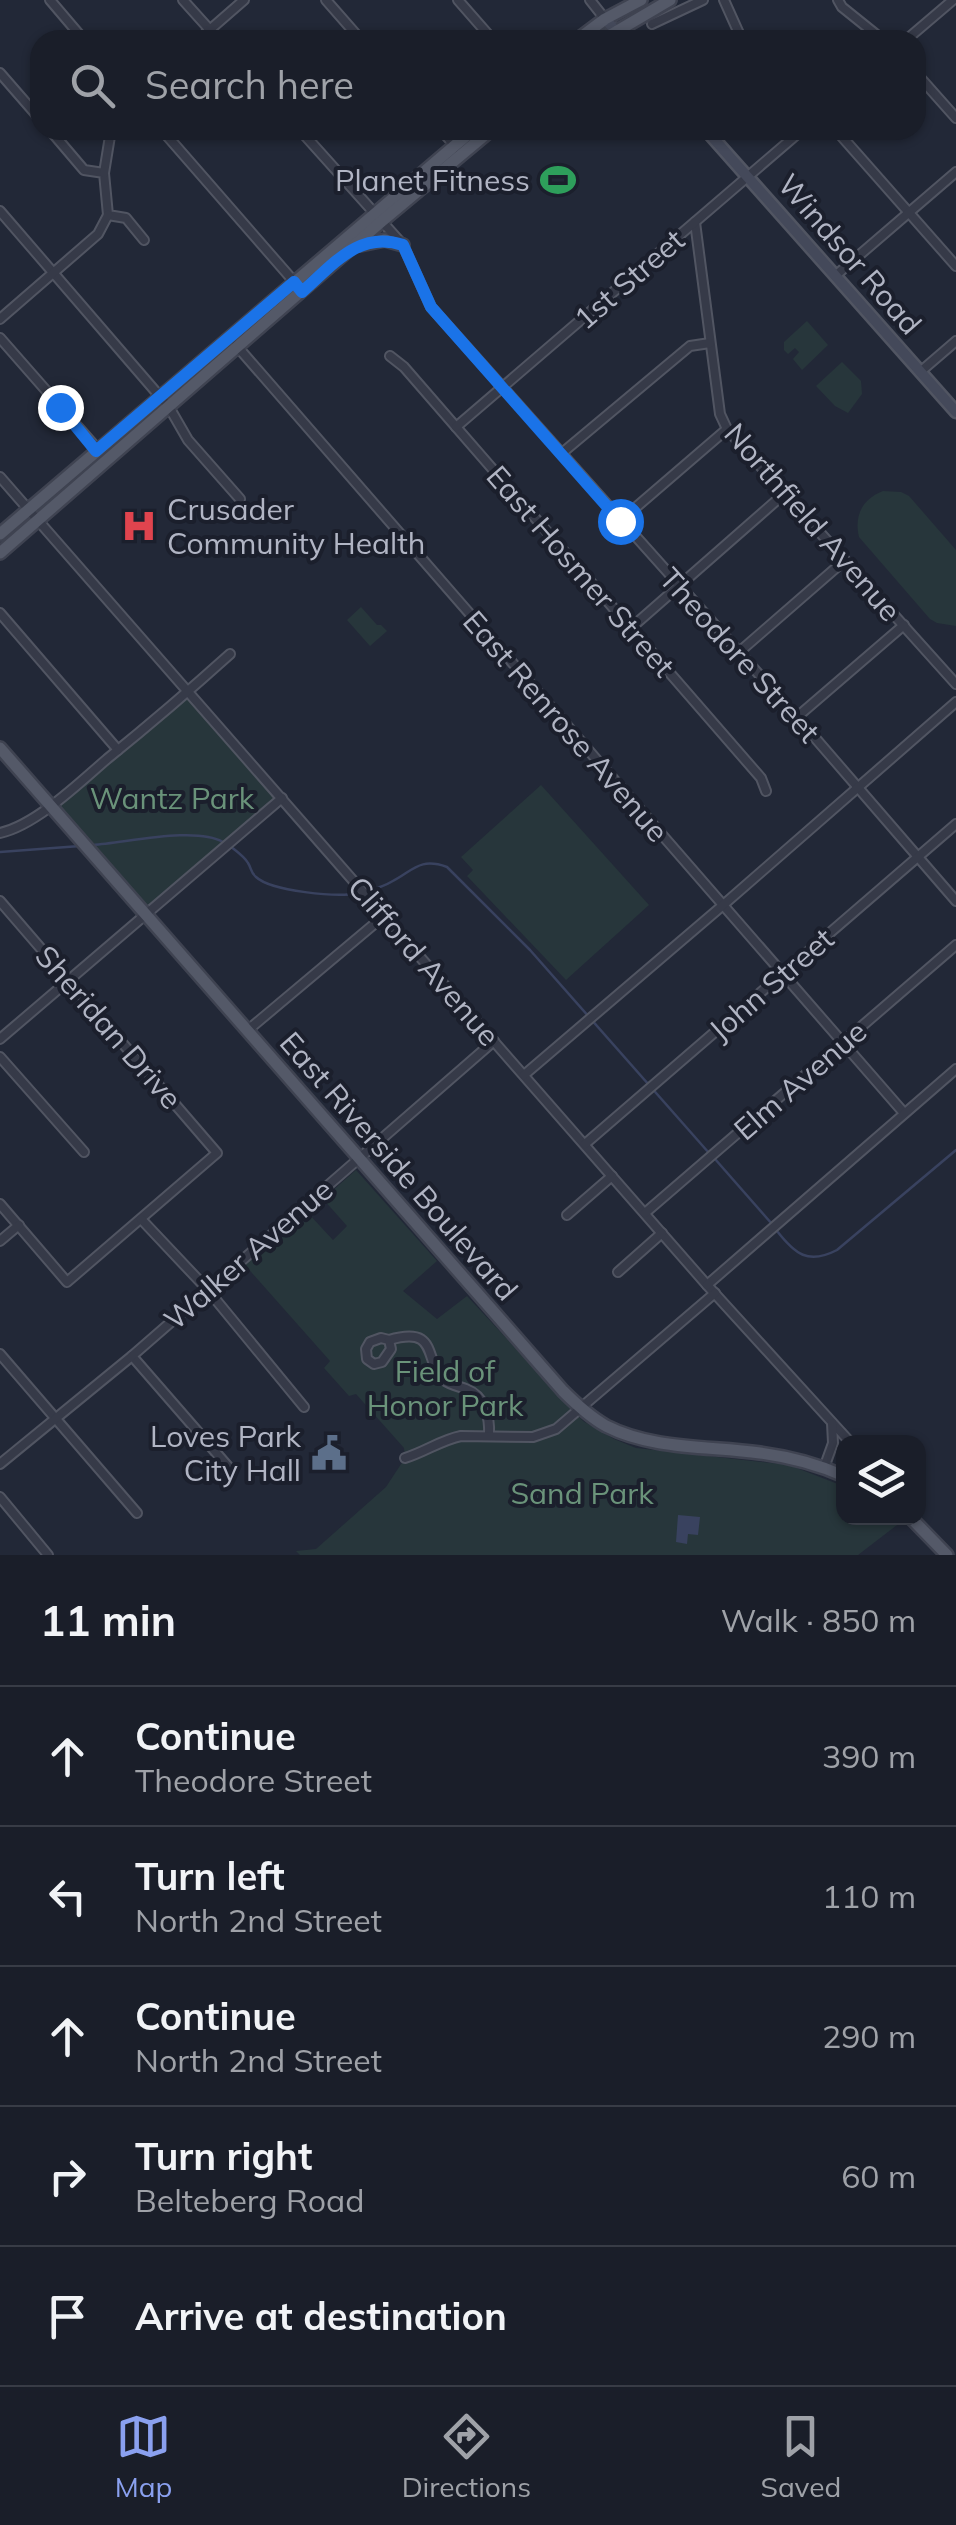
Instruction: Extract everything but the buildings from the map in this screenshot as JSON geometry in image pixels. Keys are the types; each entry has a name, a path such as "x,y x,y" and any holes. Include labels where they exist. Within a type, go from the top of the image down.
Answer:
{"main road":[{"path":"590,30 641,0"},
{"path":"626,30 670,0"},
{"path":"459,150 466,140"},
{"path":"0,534 100,457 378,217 475,140"},
{"path":"352,249 378,217"},
{"path":"298,287 352,249 369,242 385,240 403,245"},
{"path":"0,553 38,521 100,457"},
{"name":"East Riverside Boulevard","path":"0,748 358,1160 582,1409 605,1425 641,1438 776,1455 836,1473"},
{"path":"918,1525 946,1555"}],"street":[{"path":"50,0 76,30"},
{"path":"183,0 210,30 244,0"},
{"path":"326,0 352,30"},
{"path":"458,0 484,30"},
{"path":"590,0 615,30"},
{"path":"652,24 703,0"},
{"path":"724,0 738,30"},
{"path":"838,0 871,30"},
{"path":"918,30 953,0"},
{"path":"0,73 30,108"},
{"path":"926,84 956,118"},
{"path":"58,140 84,170 104,174"},
{"path":"0,319 98,234 108,215 104,174 109,140"},
{"path":"171,140 298,287"},
{"name":"Theodore Street","path":"309,140 403,245 431,307 956,901"},
{"path":"450,140 459,150"},
{"name":"Windsor Road","path":"715,140 956,412"},
{"name":"1st Street","path":"456,428 791,140"},
{"path":"845,140 956,266"},
{"path":"835,276 956,172"},
{"path":"0,211 165,402 188,440 240,499"},
{"path":"108,215 126,218 144,240"},
{"name":"Northfield Avenue","path":"695,222 720,414 727,429 956,684"},
{"path":"0,338 93,444 100,457"},
{"path":"920,372 956,342"},
{"name":"East Renrose Avenue","path":"234,343 904,1114"},
{"path":"562,453 690,346 710,343"},
{"name":"East Hosmer Street","path":"390,356 404,367 761,778 766,791"},
{"path":"620,521 727,429"},
{"name":"Clifford Avenue","path":"0,478 714,1293 843,1435"},
{"path":"631,628 784,494"},
{"path":"738,653 845,560"},
{"path":"0,613 118,750"},
{"path":"797,718 904,625"},
{"path":"0,833 52,806 230,654"},
{"path":"524,1074 956,702"},
{"path":"0,1039 282,798"},
{"name":"John Street","path":"585,1144 956,824"},
{"name":"Sheridan Drive","path":"0,901 217,1153 141,1218"},
{"path":"248,1030 385,915"},
{"name":"Elm Avenue","path":"645,1213 956,946"},
{"name":"Walker Avenue","path":"0,1464 132,1356 494,1041"},
{"path":"0,1057 84,1152"},
{"path":"707,1285 956,1069"},
{"path":"568,1214 612,1176"},
{"path":"0,1204 67,1282 141,1218 207,1289 304,1407"},
{"path":"0,1241 18,1225"},
{"path":"618,1272 662,1233"},
{"path":"405,1458 450,1438 533,1437 556,1429 714,1293"},
{"path":"389,1340 408,1336 427,1345 443,1378 481,1400 488,1416 489,1435"},
{"path":"0,1354 137,1513"},
{"path":"132,1356 232,1471"},
{"path":"824,1468 834,1442 832,1423"},
{"path":"0,1497 48,1555"}],"green space":[{"path":"807,321 828,345 802,370 793,359 799,352 795,348 788,354 784,342"},
{"path":"842,362 861,381 862,394 848,413 835,406 816,386"},
{"path":"883,491 909,496 956,550 956,626 930,619 859,537 861,509"},
{"path":"361,607 387,631 370,646 347,620"},
{"name":"Wantz Park","path":"187,692 282,798 144,914 52,806"},
{"path":"541,785 649,905 566,980 467,876 473,870 461,857"},
{"path":"356,1170 437,1261 403,1291 437,1319 467,1296 583,1421 614,1439 636,1448 789,1465 836,1483 836,1525 897,1525 858,1555 300,1555 296,1551 316,1549 386,1487 405,1458 404,1448 356,1394 349,1396 324,1368 330,1361 244,1264 307,1212 333,1240 347,1226 323,1199"}],"water":[{"path":"678,1515 700,1517 698,1535 688,1534 687,1544 676,1542"}],"waterway":[{"path":"93,845 178,835 211,837 223,842"},
{"path":"0,852 80,846"},
{"path":"230,846 264,882 305,892 358,893"},
{"path":"366,891 423,864 447,867 530,950 709,1153"},
{"path":"777,1231 803,1255 818,1257 837,1250 956,1150"},
{"path":"715,1159 772,1224"}],"place":[{"name":"Planet Fitness","path":"558,180"},
{"name":"Crusader Community Health","path":"139,526"},
{"name":"Loves Park City Hall","path":"329,1453"}],"route":[{"path":"60,407 96,451 294,282 302,292 352,249 385,240 403,245 431,307 620,521"}],"park label":[{"name":"Field of Honor Park","path":"445,1388"},
{"name":"Sand Park","path":"582,1493"}]}
